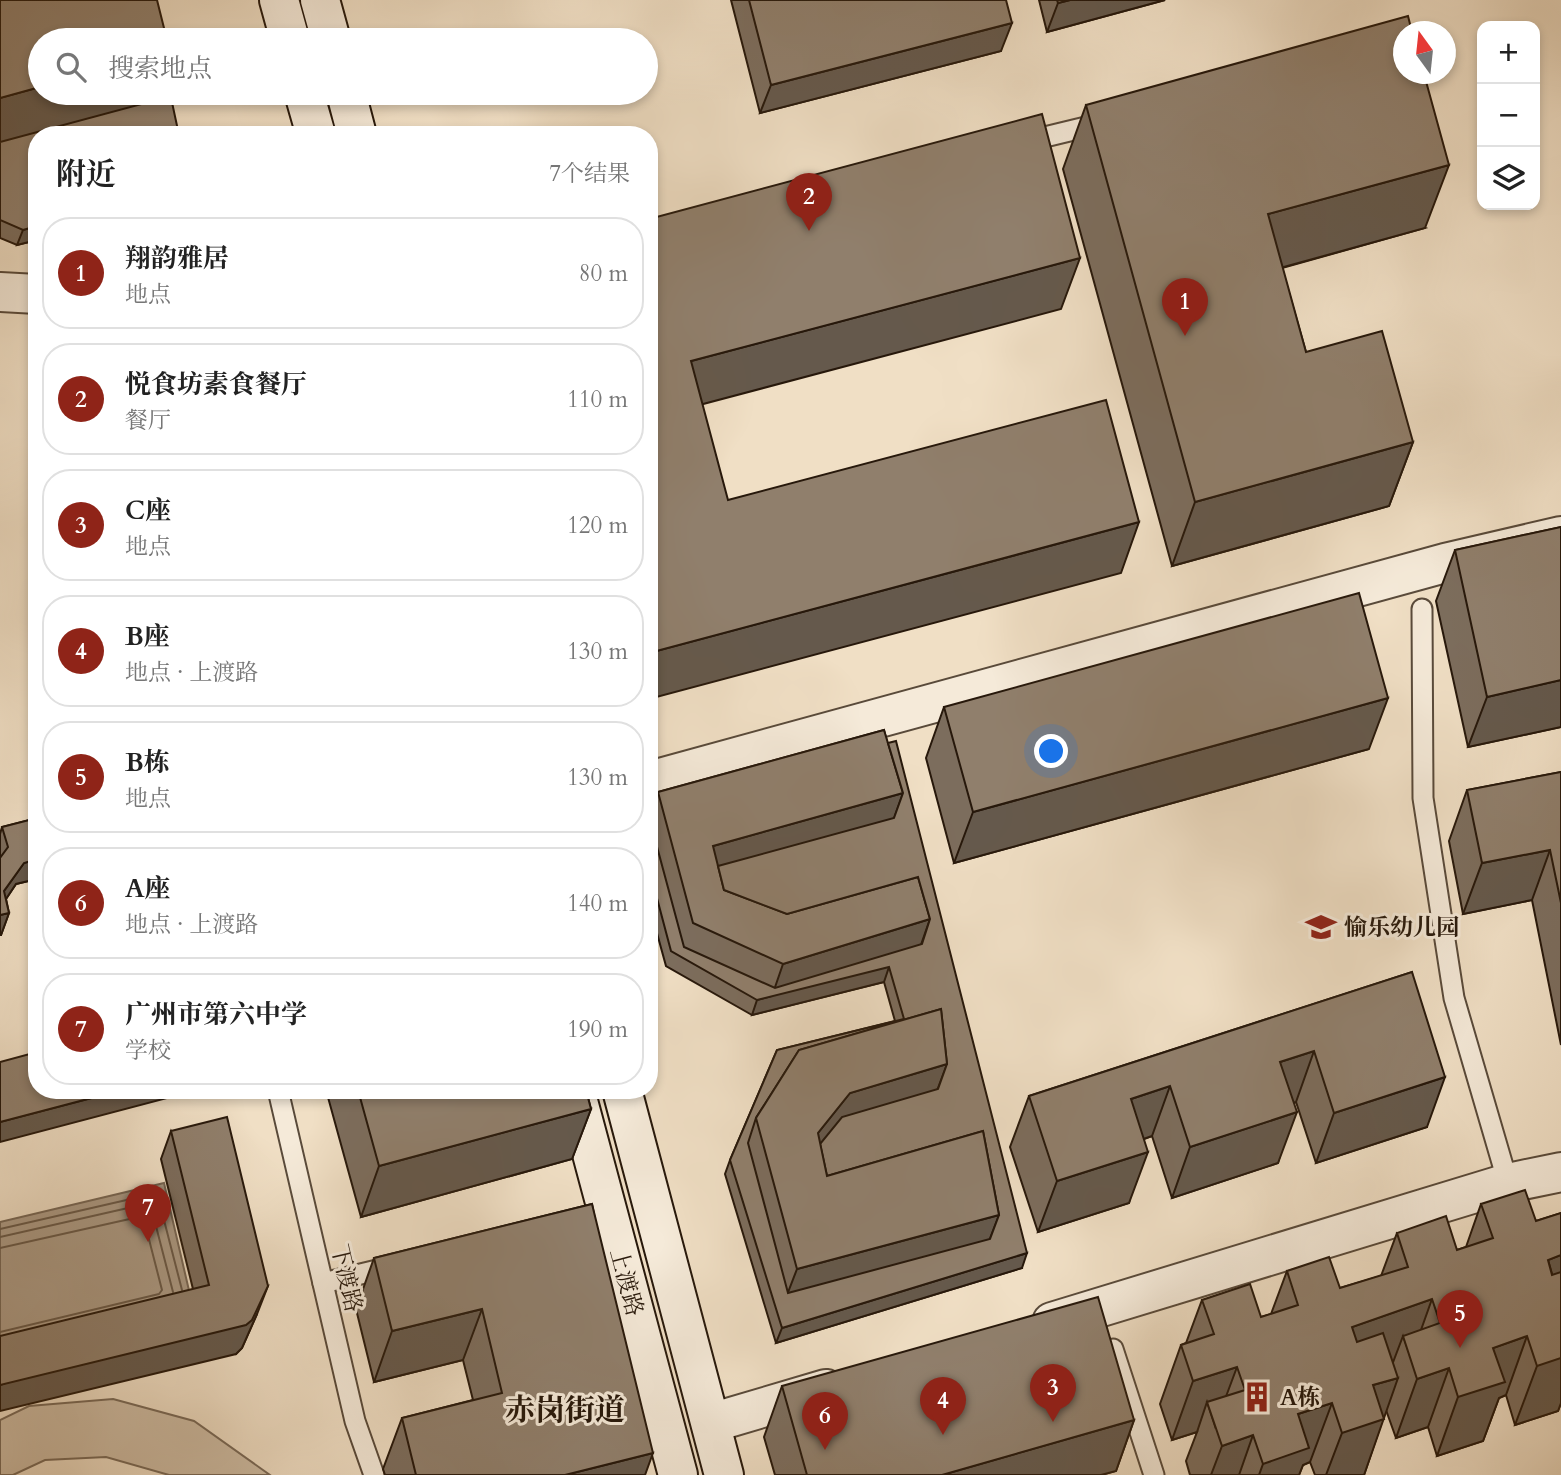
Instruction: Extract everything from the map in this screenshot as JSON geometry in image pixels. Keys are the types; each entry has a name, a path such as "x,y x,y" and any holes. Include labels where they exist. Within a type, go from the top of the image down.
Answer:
{"street":[{"path":"279,0 287,28"},
{"path":"320,0 328,28"},
{"path":"307,105 313,126"},
{"path":"349,105 355,126"},
{"path":"0,292 28,294"},
{"path":"658,779 1422,569 1561,537"},
{"name":"上渡路","path":"577,1099 597,1219 678,1475"},
{"name":"上渡路","path":"624,1099 724,1475"},
{"path":"1019,1332 1103,1321 1507,1184 1558,1181"},
{"path":"711,1423 858,1380"}],"lane":[{"path":"1007,146 1086,127"},
{"path":"1422,609 1423,798 1454,998 1507,1184"},
{"name":"下渡路","path":"280,1099 355,1421 374,1475"},
{"path":"323,1283 414,1262"},
{"path":"1103,1321 1153,1475"}],"shaded area":[{"path":"113,1399 194,1421 270,1475 169,1475 106,1457 45,1460 13,1475 0,1475 0,1420 29,1406"}],"water":[{"path":"164,1183 194,1312 0,1359 0,1222"}],"building":[{"path":"0,0 157,0 164,28 28,28 28,90 0,98"},
{"path":"749,0 1006,0 1012,23 771,85"},
{"path":"1408,16 1409,21 1393,21 1393,84 1427,84 1449,165 1268,214 1306,352 1382,331 1413,442 1195,502 1086,105"},
{"path":"138,105 173,105 177,126 60,126"},
{"path":"1042,114 1080,258 691,361 728,500 1106,400 1139,522 658,651 658,217"},
{"path":"28,134 28,229 23,230 0,220 0,142"},
{"path":"1561,527 1561,680 1487,697 1455,550"},
{"path":"1359,593 1388,698 973,812 944,707"},
{"path":"884,730 903,793 713,846 724,890 787,914 918,877 930,919 783,964 693,923 658,792"},
{"path":"896,741 1027,1253 782,1328 730,1160 777,1050 904,1019 889,967 757,1000 671,951 658,902 658,850 684,947 775,988 922,944 930,919 918,877 787,914 724,890 718,866 894,818 903,793 888,743","holes":["941,1009 947,1064 938,1089 842,1117 820,1144 827,1176 983,1131 999,1215 990,1239 788,1293 748,1143 756,1118 799,1050"]},
{"path":"1561,772 1561,903 1550,850 1482,863 1467,790"},
{"path":"28,820 28,862 24,863 4,891 9,913 0,915 0,858 8,847 2,827"},
{"path":"1412,972 1445,1077 1334,1113 1314,1051 1280,1062 1297,1112 1190,1147 1170,1086 1131,1099 1148,1152 1057,1181 1029,1096"},
{"path":"941,1009 947,1064 850,1093 818,1133 827,1176 983,1131 999,1215 797,1269 756,1118 799,1050"},
{"path":"28,1054 28,1099 88,1099 0,1122 0,1062"},
{"path":"360,1099 588,1099 591,1109 379,1166"},
{"path":"227,1117 268,1286 252,1320 246,1325 0,1385 0,1336 209,1285 171,1131"},
{"path":"1525,1190 1536,1221 1561,1213 1561,1255 1548,1260 1552,1275 1561,1272 1561,1358 1537,1366 1527,1336 1493,1348 1505,1382 1458,1397 1449,1368 1417,1379 1403,1336 1440,1323 1432,1299 1352,1327 1357,1342 1383,1333 1398,1378 1373,1385 1384,1419 1342,1433 1332,1403 1298,1414 1309,1448 1263,1464 1253,1435 1222,1446 1207,1402 1245,1390 1237,1367 1193,1381 1181,1345 1214,1334 1202,1300 1250,1284 1261,1317 1298,1305 1287,1271 1329,1257 1340,1288 1408,1267 1397,1233 1446,1216 1457,1250 1493,1238 1481,1204"},
{"path":"592,1204 653,1453 565,1475 416,1475 402,1418 502,1393 482,1309 392,1331 374,1258"},
{"path":"1098,1297 1134,1420 942,1475 807,1475 782,1386"}],"place":[{"name":"悦食坊素食餐厅","path":"809,231"},
{"name":"翔韵雅居","path":"1185,336"},
{"name":"愉乐幼儿园","path":"1321,927"},
{"name":"广州市第六中学","path":"148,1242"},
{"name":"B栋","path":"1460,1348"},
{"name":"A栋","path":"1257,1397"},
{"name":"C座","path":"1053,1422"},
{"name":"B座","path":"943,1435"},
{"name":"A座","path":"825,1450"}],"district":[{"name":"赤岗街道","path":"565,1410"}]}
